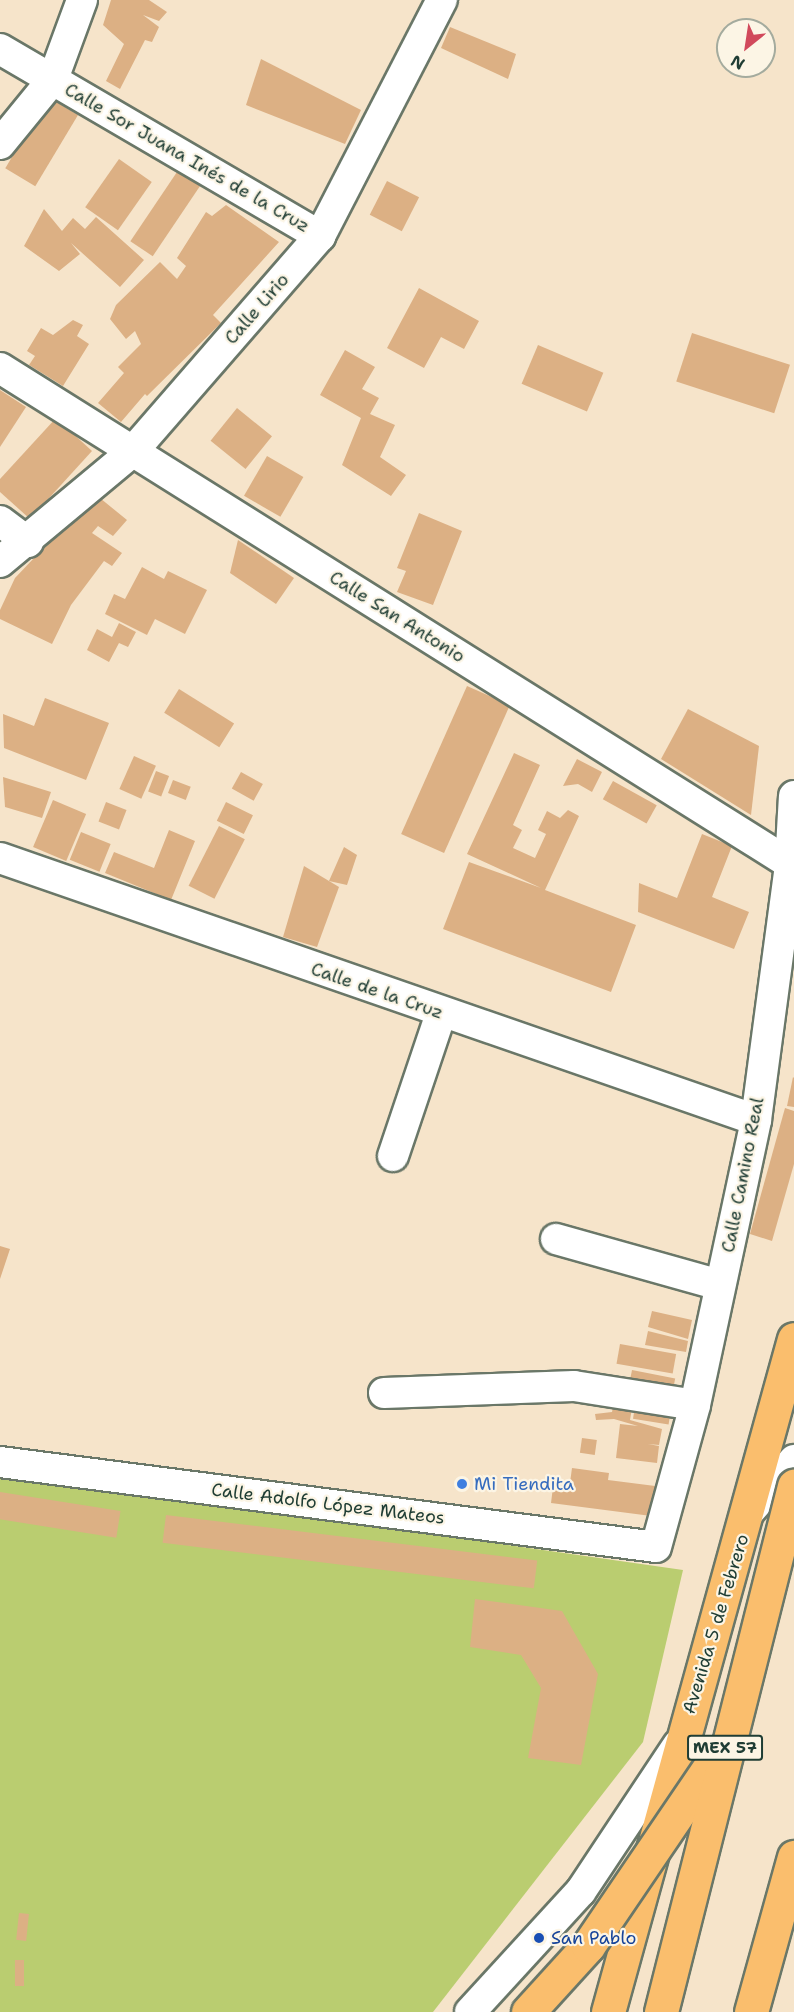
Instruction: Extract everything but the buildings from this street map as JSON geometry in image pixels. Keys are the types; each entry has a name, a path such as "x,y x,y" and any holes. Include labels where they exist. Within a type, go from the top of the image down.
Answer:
{"main road":[{"name":"Avenida 5 de Febrero","path":"608,2012 682,1737 749,1512 794,1339"},
{"name":"Avenida 5 de Febrero","path":"661,2012 727,1743 794,1486"},
{"path":"749,1512 794,1524"},
{"path":"528,2012 588,1946 727,1743"},
{"path":"751,2012 794,1857"}],"street":[{"path":"0,144 53,79 82,0"},
{"name":"Calle Lirio","path":"0,562 28,542 133,451 320,236 442,0"},
{"name":"Calle Sor Juana Inés de la Cruz","path":"0,49 320,236"},
{"name":"Calle San Antonio","path":"0,368 792,865"},
{"path":"0,521 28,542"},
{"name":"Calle Camino Real","path":"656,1547 695,1405 756,1120 792,865 794,796"},
{"name":"Calle de la Cruz","path":"0,858 441,1013 756,1120"},
{"path":"393,1156 441,1013"},
{"path":"556,1239 720,1285"},
{"path":"384,1393 574,1386 695,1405"},
{"path":"749,1512 794,1460"},
{"name":"Calle Adolfo López Mateos","path":"0,1462 656,1547"},
{"path":"470,2012 581,1891 682,1737"}],"green space":[{"path":"0,1472 683,1570 643,1742 433,2012 0,2012"}],"place":[{"name":"Mi Tiendita","path":"462,1484"},
{"name":"San Pablo","path":"539,1938"}]}
